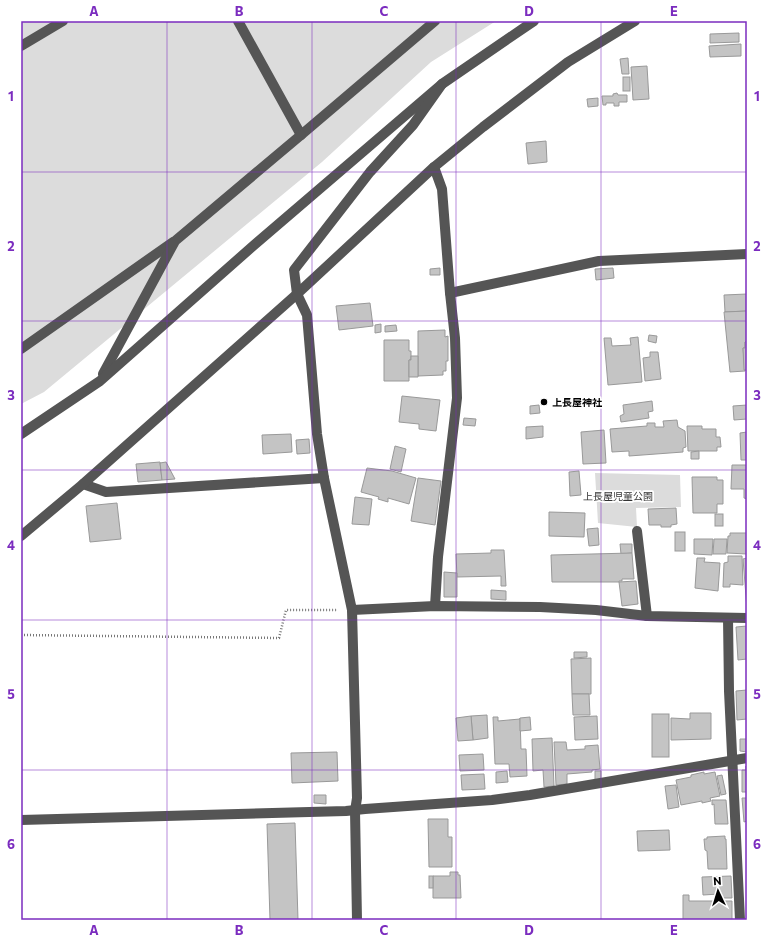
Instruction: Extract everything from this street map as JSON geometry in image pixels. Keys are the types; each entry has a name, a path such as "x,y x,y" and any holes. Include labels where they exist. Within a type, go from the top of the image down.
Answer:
{"street":[{"path":"21,46 63,21"},
{"path":"238,21 301,136"},
{"path":"21,349 175,241 301,136 435,21"},
{"path":"21,434 100,381 253,246 442,84 534,21"},
{"path":"21,536 83,484 297,294 434,167 483,127 568,62 635,21"},
{"path":"357,920 354,811 357,798 352,610 324,478 317,434 307,314 297,294 294,270 370,172 413,124 442,84"},
{"path":"434,167 442,189 455,338 457,398 438,557 435,606"},
{"path":"100,381 175,241"},
{"path":"450,293 599,261 747,254"},
{"path":"83,484 106,492 324,478"},
{"path":"637,532 648,616"},
{"path":"352,610 435,606 547,607 596,610 648,616 747,618"},
{"path":"728,618 729,691 740,920"},
{"path":"21,820 354,811 492,800 530,796 733,762 747,758"}],"path":[{"path":"21,635 279,638 286,610 352,610"}],"green space":[{"path":"21,21 496,21 431,62 322,162 44,392 21,404"},
{"name":"上長屋児童公園","path":"595,473 680,475 681,507 636,508 637,527 598,523"}],"building":[{"path":"739,33 739,42 710,43 710,34"},
{"path":"741,44 741,56 710,57 709,46"},
{"path":"628,58 629,74 622,74 620,59"},
{"path":"647,66 649,99 633,100 631,67"},
{"path":"623,77 630,77 630,91 623,91"},
{"path":"617,93 618,95 627,95 627,102 619,102 619,106 614,106 614,103 606,103 606,105 603,105 602,96 613,96 613,94"},
{"path":"598,98 598,106 588,107 587,99"},
{"path":"546,141 547,162 528,164 526,143"},
{"path":"440,268 440,275 430,275 430,269"},
{"path":"613,268 614,278 596,280 595,269"},
{"path":"747,294 747,311 725,312 724,295"},
{"path":"370,303 373,326 339,330 336,306"},
{"path":"747,311 747,342 745,342 745,348 743,348 745,371 730,372 724,312"},
{"path":"381,324 381,332 375,333 375,325"},
{"path":"396,325 397,331 385,332 385,326"},
{"path":"445,330 445,337 448,336 448,361 446,361 446,371 443,371 443,375 418,376 418,331"},
{"path":"649,335 657,336 656,343 648,341"},
{"path":"638,337 642,382 608,385 604,338 611,338 612,346 631,345 630,338"},
{"path":"384,340 409,340 411,360 409,360 409,381 384,381"},
{"path":"745,342 747,342 747,370 744,370 743,348 745,348"},
{"path":"650,352 658,352 661,379 645,381 643,358 650,357"},
{"path":"411,356 418,356 418,377 409,377 409,360 411,360"},
{"path":"402,396 440,400 436,431 419,429 419,424 399,422"},
{"path":"652,401 653,411 648,412 649,418 621,422 620,416 624,414 623,405"},
{"path":"539,405 540,413 530,414 530,406"},
{"path":"747,405 747,419 734,420 733,406"},
{"path":"464,418 476,419 475,426 463,425"},
{"path":"677,420 678,427 685,431 686,447 683,448 683,452 629,456 629,451 612,452 610,429 647,426 647,423 655,423 655,427 664,427 663,421"},
{"path":"543,426 543,437 526,439 526,427"},
{"path":"687,426 702,426 702,429 716,429 716,437 720,437 721,447 717,447 717,451 688,451"},
{"path":"604,430 606,463 583,464 581,432"},
{"path":"747,432 747,460 741,460 740,433"},
{"path":"291,434 292,452 263,454 262,435"},
{"path":"309,439 310,453 297,454 296,440"},
{"path":"395,446 406,449 401,472 390,469"},
{"path":"699,451 699,459 691,459 691,452"},
{"path":"160,462 162,480 138,482 136,464"},
{"path":"166,462 175,479 162,480 160,463"},
{"path":"732,465 747,465 747,499 744,498 744,489 731,489"},
{"path":"367,468 392,471 416,478 409,504 388,498 388,502 378,499 379,497 361,492"},
{"path":"579,471 581,495 570,496 569,472"},
{"path":"692,477 717,477 717,480 723,480 723,504 717,504 717,513 693,513"},
{"path":"418,478 441,481 435,525 411,521"},
{"path":"355,497 372,499 369,525 352,524"},
{"path":"117,503 121,539 90,542 86,506"},
{"path":"676,508 677,524 671,525 671,527 649,525 648,509"},
{"path":"549,512 585,513 584,537 549,536"},
{"path":"715,514 723,514 723,526 715,526"},
{"path":"598,528 599,545 589,546 587,529"},
{"path":"675,532 685,532 685,551 675,551"},
{"path":"730,533 747,533 747,554 727,553 728,536 730,536"},
{"path":"694,539 713,539 712,555 694,554"},
{"path":"714,539 727,539 726,554 713,554"},
{"path":"620,544 632,544 632,553 621,554"},
{"path":"491,550 504,550 506,586 501,586 501,576 457,577 456,554 491,553"},
{"path":"632,553 634,579 622,579 622,581 619,582 552,582 551,555"},
{"path":"728,556 742,556 743,585 730,584 730,587 723,587 724,563 728,562"},
{"path":"697,558 705,558 704,562 720,563 718,591 695,588"},
{"path":"747,558 747,609 743,559"},
{"path":"444,572 457,573 457,597 444,597"},
{"path":"636,581 638,604 622,606 619,582"},
{"path":"491,590 506,591 506,600 491,599"},
{"path":"747,626 747,659 738,660 736,627"},
{"path":"574,652 587,652 587,657 574,658"},
{"path":"591,658 591,694 572,694 571,659"},
{"path":"747,690 747,719 737,720 736,691"},
{"path":"572,694 589,694 590,715 573,715"},
{"path":"690,713 711,713 711,739 671,740 671,718 690,719"},
{"path":"652,714 669,714 669,757 652,757"},
{"path":"487,715 488,738 473,740 471,716"},
{"path":"471,716 473,740 458,741 456,718"},
{"path":"597,716 598,739 575,740 574,717"},
{"path":"493,717 498,717 498,721 520,718 521,749 526,749 527,776 510,777 509,764 495,764"},
{"path":"530,717 531,730 520,731 520,718"},
{"path":"552,738 554,786 544,787 543,770 533,771 532,739"},
{"path":"740,739 747,739 747,752 740,751"},
{"path":"554,742 566,742 567,750 585,749 585,746 598,745 600,769 592,770 592,772 567,774 567,784 556,785"},
{"path":"337,752 338,781 292,783 291,753"},
{"path":"483,754 484,770 460,771 459,755"},
{"path":"746,766 747,792 742,792 742,770 746,770"},
{"path":"507,771 508,782 496,783 496,772"},
{"path":"595,771 601,771 601,779 595,780"},
{"path":"704,772 704,774 715,772 720,796 710,798 711,801 681,805 676,780 691,777 691,775"},
{"path":"484,774 485,789 462,790 461,775"},
{"path":"722,775 726,794 721,795 717,776"},
{"path":"676,785 679,807 668,809 665,786"},
{"path":"314,795 326,795 326,804 314,803"},
{"path":"742,798 747,798 747,821 744,822"},
{"path":"712,800 726,800 728,824 715,824 714,804 712,805"},
{"path":"428,819 448,819 448,837 452,837 452,867 429,867"},
{"path":"295,823 298,920 270,920 267,824"},
{"path":"669,830 670,850 638,851 637,831"},
{"path":"725,836 727,869 708,869 707,851 705,850 704,839 707,839 707,837"},
{"path":"450,872 458,872 458,875 460,875 461,898 433,898 433,876 450,876"},
{"path":"429,876 433,876 433,888 429,888"},
{"path":"731,876 732,898 719,898 719,894 703,895 702,877"},
{"path":"683,895 689,895 689,901 732,901 732,920 683,920"}],"place":[{"name":"上長屋神社","path":"544,402"}]}
